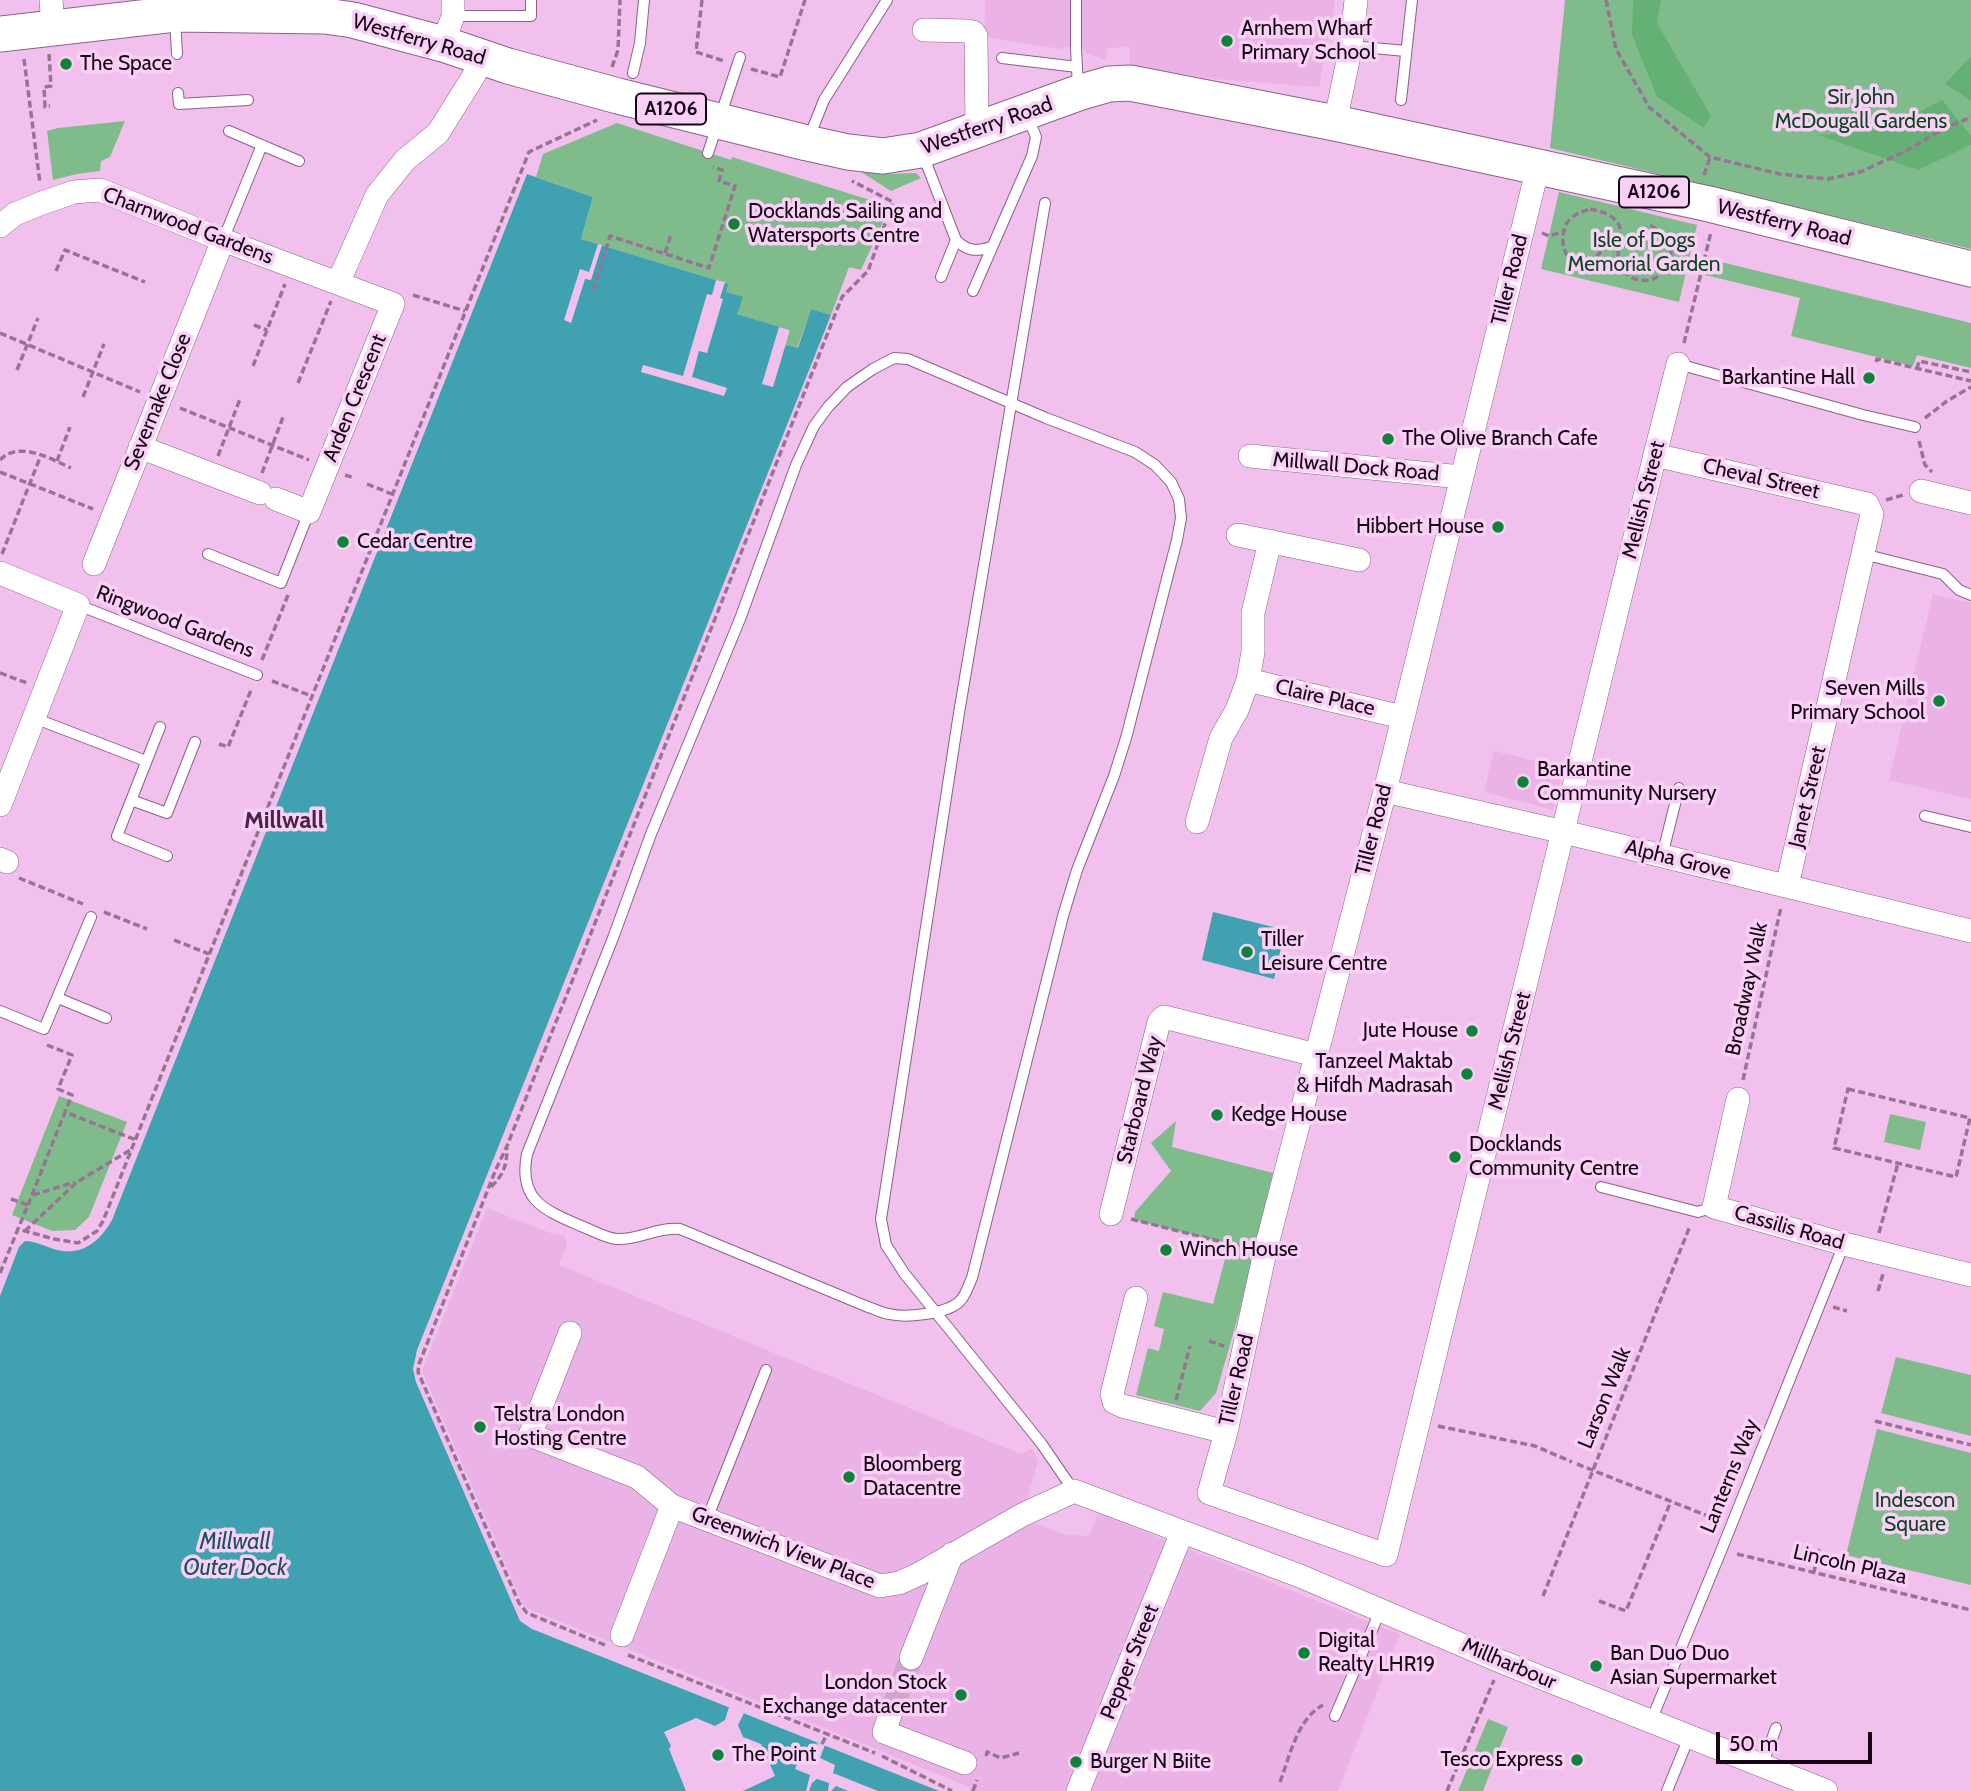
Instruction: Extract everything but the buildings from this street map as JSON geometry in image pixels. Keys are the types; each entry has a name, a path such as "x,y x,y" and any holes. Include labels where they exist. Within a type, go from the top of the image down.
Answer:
{"main road":[{"name":"Westferry Road","path":"34,24 175,14 216,7 344,18 450,20 483,57 618,87 719,120 807,143 883,156 920,150 1026,112 1078,80 1109,84 1130,83 1253,112 1335,123 1709,204 1971,269"}],"street":[{"path":"1335,123 1351,46 1356,0"},
{"path":"924,30 968,31 976,36 977,131"},
{"path":"393,304 338,283 377,195 405,160 438,133 483,57"},
{"name":"Tiller Road","path":"1209,1493 1226,1432 1265,1252 1385,792 1538,167"},
{"name":"Charnwood Gardens","path":"0,226 15,214 42,203 74,192 100,190 338,283"},
{"name":"Severnake Close","path":"94,564 223,240"},
{"name":"Arden Crescent","path":"309,512 393,304"},
{"name":"Mellish Street","path":"1209,1493 1387,1555 1678,364"},
{"path":"140,447 309,512"},
{"name":"Cheval Street","path":"1655,455 1867,504"},
{"name":"Millwall Dock Road","path":"1250,457 1461,477"},
{"path":"1928,482 1971,503"},
{"name":"Janet Street","path":"1787,886 1872,514 1867,504"},
{"path":"1238,535 1359,560"},
{"name":"Claire Place","path":"1197,822 1221,738 1237,710 1248,680 1253,652 1252,613 1270,541"},
{"path":"0,573 78,605 0,804"},
{"name":"Claire Place","path":"1248,680 1402,717"},
{"name":"Alpha Grove","path":"1385,792 1564,832 1971,931"},
{"name":"Starboard Way","path":"1111,1214 1159,1022 1164,1017 1316,1055"},
{"name":"Cassilis Road","path":"1738,1099 1706,1210 1971,1275"},
{"path":"1136,1298 1112,1394 1114,1402 1226,1432"},
{"name":"Greenwich View Place","path":"570,1333 530,1435 637,1477 672,1506 880,1586 899,1583 919,1574 1022,1515 1074,1491"},
{"name":"Millharbour","path":"1074,1491 1289,1572 1502,1662 1826,1791"},
{"path":"622,1647 672,1506"},
{"name":"Pepper Street","path":"1078,1791 1182,1532"},
{"path":"911,1658 952,1554"},
{"path":"891,1712 884,1732 965,1763"}],"lane":[{"path":"450,20 531,16 531,0"},
{"path":"618,87 640,43 644,0"},
{"path":"807,143 824,100 887,0"},
{"path":"1002,58 1078,80 1076,0"},
{"path":"1401,100 1412,0"},
{"path":"175,14 177,54"},
{"path":"1351,46 1406,51"},
{"path":"708,153 735,60"},
{"path":"178,93 179,104 248,100"},
{"path":"973,291 1032,156 1036,137 1026,112"},
{"path":"229,131 299,161"},
{"path":"223,240 262,145"},
{"path":"920,150 956,240 965,248 978,251 991,247"},
{"path":"1045,203 960,713 881,1219 886,1245 904,1273 1041,1443 1074,1491"},
{"path":"941,277 956,240"},
{"path":"894,358 908,359 1046,418 1135,452 1155,465 1171,482 1179,499 1181,518 1126,738 1077,870 1063,916 972,1278 959,1303 949,1309 935,1312 908,1316 890,1315 680,1229 668,1228 631,1238 613,1239 559,1217 536,1202 526,1186 523,1172 527,1154 613,938 651,834 740,619 796,465 814,426 828,407 848,387 894,358"},
{"path":"1678,364 1915,427"},
{"path":"208,554 281,583 309,512"},
{"path":"1863,554 1943,574 1959,590 1971,595"},
{"name":"Ringwood Gardens","path":"78,605 257,675"},
{"path":"34,718 146,761"},
{"path":"160,727 117,836 167,856"},
{"path":"131,800 167,813 195,742"},
{"path":"1662,856 1679,788"},
{"path":"1925,816 1971,827"},
{"path":"0,1011 44,1029 91,917"},
{"path":"58,998 106,1018"},
{"path":"1601,1187 1706,1210"},
{"name":"Lanterns Way","path":"1650,1722 1721,1551 1821,1293 1844,1244"},
{"path":"707,1519 766,1370"},
{"path":"1335,1717 1381,1609"},
{"path":"1762,1766 1776,1728"},
{"path":"1667,1791 1689,1737"}],"path":[{"path":"18,1228 78,1243 97,1231 103,1221 529,152 611,112 618,87 620,0"},
{"path":"702,0 696,52 735,60"},
{"path":"748,68 780,77 805,0"},
{"path":"1606,0 1616,49 1649,107 1710,156 1780,174 1828,179 1860,172 1971,117"},
{"path":"34,24 51,86 44,87 45,107 50,106"},
{"path":"34,24 42,203"},
{"path":"593,290 610,236 709,268 737,186 719,180 722,170 711,166"},
{"path":"846,178 893,202 868,271 842,297 418,1372 519,1603 527,1613 622,1647 875,1753 952,1791"},
{"path":"1618,246 1619,265 1631,277 1639,280 1647,280 1662,273 1671,258 1670,242 1665,235 1651,226 1639,232 1634,242 1618,246 1606,248 1600,251 1595,260 1580,264 1565,252 1563,232 1573,216 1590,209 1600,210 1615,220 1620,229 1618,246"},
{"path":"1678,364 1712,230"},
{"path":"665,253 671,235"},
{"path":"56,271 65,250 145,282"},
{"path":"1671,258 1688,264 1703,263"},
{"path":"253,366 293,266"},
{"path":"298,383 338,283"},
{"path":"393,304 399,290 465,311"},
{"path":"17,370 38,318"},
{"path":"254,325 267,330"},
{"path":"83,397 104,344"},
{"path":"1877,361 1971,381"},
{"path":"1917,369 1919,361 1971,372"},
{"path":"1867,504 1928,482 1915,427 1947,401 1971,387"},
{"path":"211,474 240,400"},
{"path":"264,494 283,417"},
{"path":"57,461 70,427"},
{"path":"0,460 8,453 16,451 41,455 71,468"},
{"path":"0,559 41,455"},
{"path":"0,472 113,517"},
{"path":"367,484 392,494"},
{"path":"219,744 228,747 291,587 281,583"},
{"path":"0,673 45,690"},
{"path":"257,675 312,696"},
{"path":"4,861 8,873 147,929"},
{"name":"Broadway Walk","path":"1738,1099 1787,886"},
{"path":"174,940 209,954"},
{"path":"0,1273 72,1095 58,1089 72,1055 39,1042 44,1029"},
{"path":"1849,1089 1970,1118 1956,1177 1898,1163 1834,1148 1849,1089"},
{"path":"65,1112 136,1140"},
{"path":"490,1188 502,1176 507,1164 507,1146"},
{"path":"25,1231 77,1182 133,1148"},
{"path":"1874,1252 1898,1163"},
{"path":"33,1195 77,1182"},
{"path":"10,1199 28,1205"},
{"name":"Larson Walk","path":"1544,1596 1687,1234 1706,1210"},
{"path":"1111,1214 1265,1252"},
{"path":"1209,1341 1230,1347"},
{"path":"1175,1405 1190,1346"},
{"path":"1418,1421 1535,1446 1731,1524"},
{"path":"1875,1421 1971,1446"},
{"path":"1599,1601 1626,1611 1671,1502"},
{"path":"1814,1572 1819,1549"},
{"name":"Lincoln Plaza","path":"1721,1551 1971,1610"},
{"path":"1447,1791 1502,1662"},
{"path":"1280,1782 1303,1724 1318,1709 1346,1691"},
{"path":"822,1744 827,1734"},
{"path":"987,1752 1001,1758 1019,1754"}],"shaded area":[{"name":"Arnhem Wharf Primary School","path":"985,0 1335,0 1319,87 1214,79 1130,65 1130,47 1107,48 1106,61 1086,53 1083,49 1066,46 1062,49 984,37"},
{"path":"1633,0 1661,0 1657,23 1711,116 1704,128 1657,97 1632,35"},
{"path":"1971,56 1971,101 1945,84"},
{"path":"1942,100 1971,136 1971,145 1918,170 1818,135 1887,129"},
{"name":"Seven Mills Primary School","path":"1933,594 1971,603 1971,799 1889,780"},
{"name":"Barkantine Community Nursery","path":"1494,751 1564,768 1553,810 1484,792"},
{"path":"487,1208 553,1234 564,1235 567,1244 559,1265 1021,1454 1032,1449 1038,1461 1027,1499 1016,1507 1028,1525 1034,1523 1066,1535 1089,1536 1098,1513 1400,1634 1338,1791 969,1791 970,1787 524,1607 422,1371"}],"green space":[{"name":"Sir John McDougall Gardens","path":"1565,0 1971,0 1971,249 1550,148"},
{"path":"125,121 110,157 101,161 100,171 53,180 47,131"},
{"name":"Docklands Sailing and Watersports Centre","path":"617,123 731,160 732,157 883,204 882,207 889,209 861,270 849,267 831,315 811,309 797,349 785,345 789,330 737,314 726,292 729,284 581,239 593,197 536,177 543,154"},
{"path":"861,172 916,173 921,178 891,191"},
{"name":"Isle of Dogs Memorial Garden","path":"1559,192 1697,225 1679,302 1541,269"},
{"path":"1709,259 1971,323 1971,368 1917,355 1913,366 1791,336 1800,298 1705,275"},
{"path":"59,1096 127,1122 89,1217 75,1230 52,1231 12,1215"},
{"path":"1890,1114 1926,1122 1920,1150 1884,1142"},
{"path":"1176,1121 1172,1147 1273,1173 1240,1310 1216,1393 1200,1411 1136,1395 1148,1348 1159,1351 1164,1329 1154,1326 1163,1292 1213,1304 1229,1244 1134,1220 1135,1212 1171,1171 1151,1143"},
{"path":"1896,1357 1971,1375 1971,1436 1881,1413"},
{"name":"Indescon Square","path":"1877,1429 1971,1453 1971,1585 1846,1555"},
{"path":"1488,1719 1508,1727 1483,1791 1458,1791"}],"water":[{"name":"Millwall Outer Dock","path":"527,174 593,197 581,239 729,284 726,292 743,297 737,314 790,330 785,345 798,348 811,309 831,315 417,1350 413,1369 416,1382 520,1621 532,1629 939,1791 0,1791 0,1296 19,1247 25,1241 57,1250 75,1251 96,1240 112,1220"},
{"path":"1213,912 1285,930 1274,979 1202,960"}],"pier":[{"path":"598,244 602,245 591,280 585,279 571,323 564,320 580,269 589,272"},
{"path":"716,280 725,282 720,298 723,299 707,353 699,351 692,377 727,388 724,396 641,372 643,365 683,376 707,294 712,295"},
{"path":"779,327 790,330 773,387 762,384"},
{"name":"The Point","path":"729,1707 744,1713 738,1725 743,1737 761,1744 775,1776 743,1791 686,1791 664,1732 696,1718 715,1726 725,1720"},
{"path":"817,1743 825,1745 820,1758 835,1765 833,1773 878,1791 848,1791 836,1786 828,1791 829,1783 817,1779 809,1791 806,1791 810,1775 795,1769 802,1751 812,1755"}],"tunnel":[{"path":"891,1712 911,1658"}],"place":[{"name":"Arnhem Wharf Primary School","path":"1227,41"},
{"name":"The Space","path":"66,64"},
{"name":"Docklands Sailing and Watersports Centre","path":"734,224"},
{"name":"Barkantine Hall","path":"1869,378"},
{"name":"The Olive Branch Cafe","path":"1388,439"},
{"name":"Hibbert House","path":"1498,527"},
{"name":"Cedar Centre","path":"343,542"},
{"name":"Seven Mills Primary School","path":"1939,701"},
{"name":"Barkantine Community Nursery","path":"1523,782"},
{"name":"Tiller Leisure Centre","path":"1247,952"},
{"name":"Jute House","path":"1472,1031"},
{"name":"Tanzeel Maktab & Hifdh Madrasah","path":"1467,1074"},
{"name":"Kedge House","path":"1217,1115"},
{"name":"Docklands Community Centre","path":"1455,1157"},
{"name":"Winch House","path":"1166,1250"},
{"name":"Telstra London Hosting Centre","path":"480,1427"},
{"name":"Bloomberg Datacentre","path":"849,1477"},
{"name":"Digital Realty LHR19","path":"1304,1653"},
{"name":"Ban Duo Duo Asian Supermarket","path":"1596,1666"},
{"name":"London Stock Exchange datacenter","path":"961,1695"},
{"name":"The Point","path":"718,1755"},
{"name":"Tesco Express","path":"1577,1760"},
{"name":"Burger N Biite","path":"1076,1762"}],"district":[{"name":"Millwall","path":"284,821"}]}
